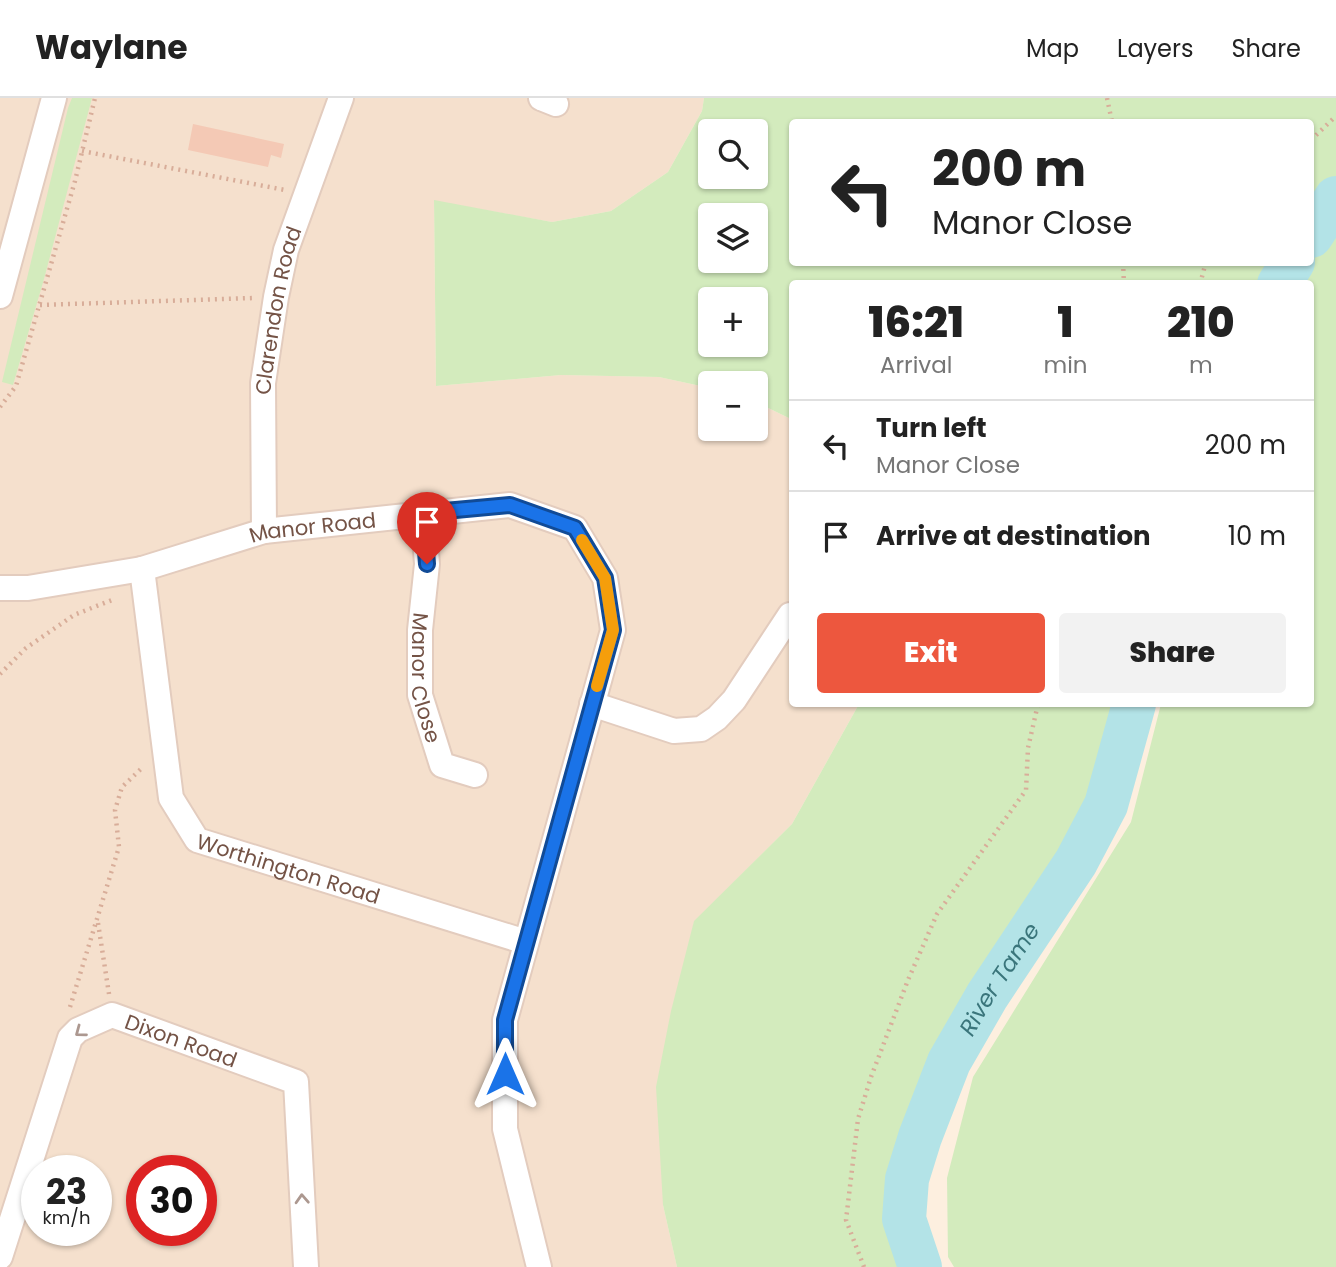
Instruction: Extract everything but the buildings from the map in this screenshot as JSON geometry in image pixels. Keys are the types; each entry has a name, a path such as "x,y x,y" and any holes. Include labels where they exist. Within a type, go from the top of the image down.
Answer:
{"street":[{"path":"0,296 54,98"},
{"name":"Clarendon Road","path":"264,531 263,383 276,297 286,250 341,98"},
{"name":"Manor Road","path":"0,587 28,588 144,579 264,531 423,513 510,505 575,528 605,578 613,630 505,1020 505,1129 538,1267"},
{"name":"Manor Close","path":"423,513 427,564 419,695 442,765 475,775"},
{"name":"Worthington Road","path":"144,579 171,798 197,839 526,942"},
{"path":"592,704 674,731 701,729 717,718 734,699 789,616"},
{"name":"Dixon Road","path":"78,1030 112,1016 296,1082 306,1267"},
{"path":"0,1256 70,1038 78,1030"}],"path":[{"path":"0,407 16,386 95,98"},
{"path":"1107,98 1111,119"},
{"path":"1314,137 1336,116"},
{"path":"82,151 306,194"},
{"path":"40,304 276,297"},
{"path":"0,674 26,648 74,615 144,579"},
{"path":"864,1267 846,1220 858,1119 908,980 937,914 1026,790 1028,748 1037,707"},
{"path":"78,1030 68,1014 119,847 115,810 122,787 147,764 166,756"},
{"path":"97,919 112,1016"}],"shaded area":[{"path":"0,98 704,98 702,111 668,172 611,211 552,222 434,201 436,386 561,375 659,377 698,385 698,441 768,441 768,408 789,418 789,707 857,707 792,824 694,922 663,1205 677,1267 0,1267"}],"green space":[{"path":"72,98 92,98 13,385 2,382"},
{"path":"704,98 1336,98 1336,1267 954,1267 948,1257 947,1178 973,1077 1131,822 1160,707 1314,707 1314,280 789,280 789,418 768,408 768,371 698,371 698,385 659,377 561,375 436,386 434,200 552,222 611,211 668,172 702,111"},
{"path":"857,707 1133,707 1106,805 1076,862 987,996 949,1062 920,1137 907,1179 904,1219 920,1267 677,1267 663,1205 656,1087 671,1011 694,921 792,824"}],"waterway":[{"name":"River Tame","path":"1314,231 1336,198"},
{"name":"River Tame","path":"1282,280 1290,266"},
{"name":"River Tame","path":"920,1267 904,1219 907,1179 920,1137 949,1062 987,996 1076,862 1106,805 1133,707"}],"slow traffic":[{"path":"582,540 605,578 613,630 597,686"}],"route":[{"path":"427,564 423,513 510,505 575,528 605,578 613,630 505,1020 505,1074"}]}
